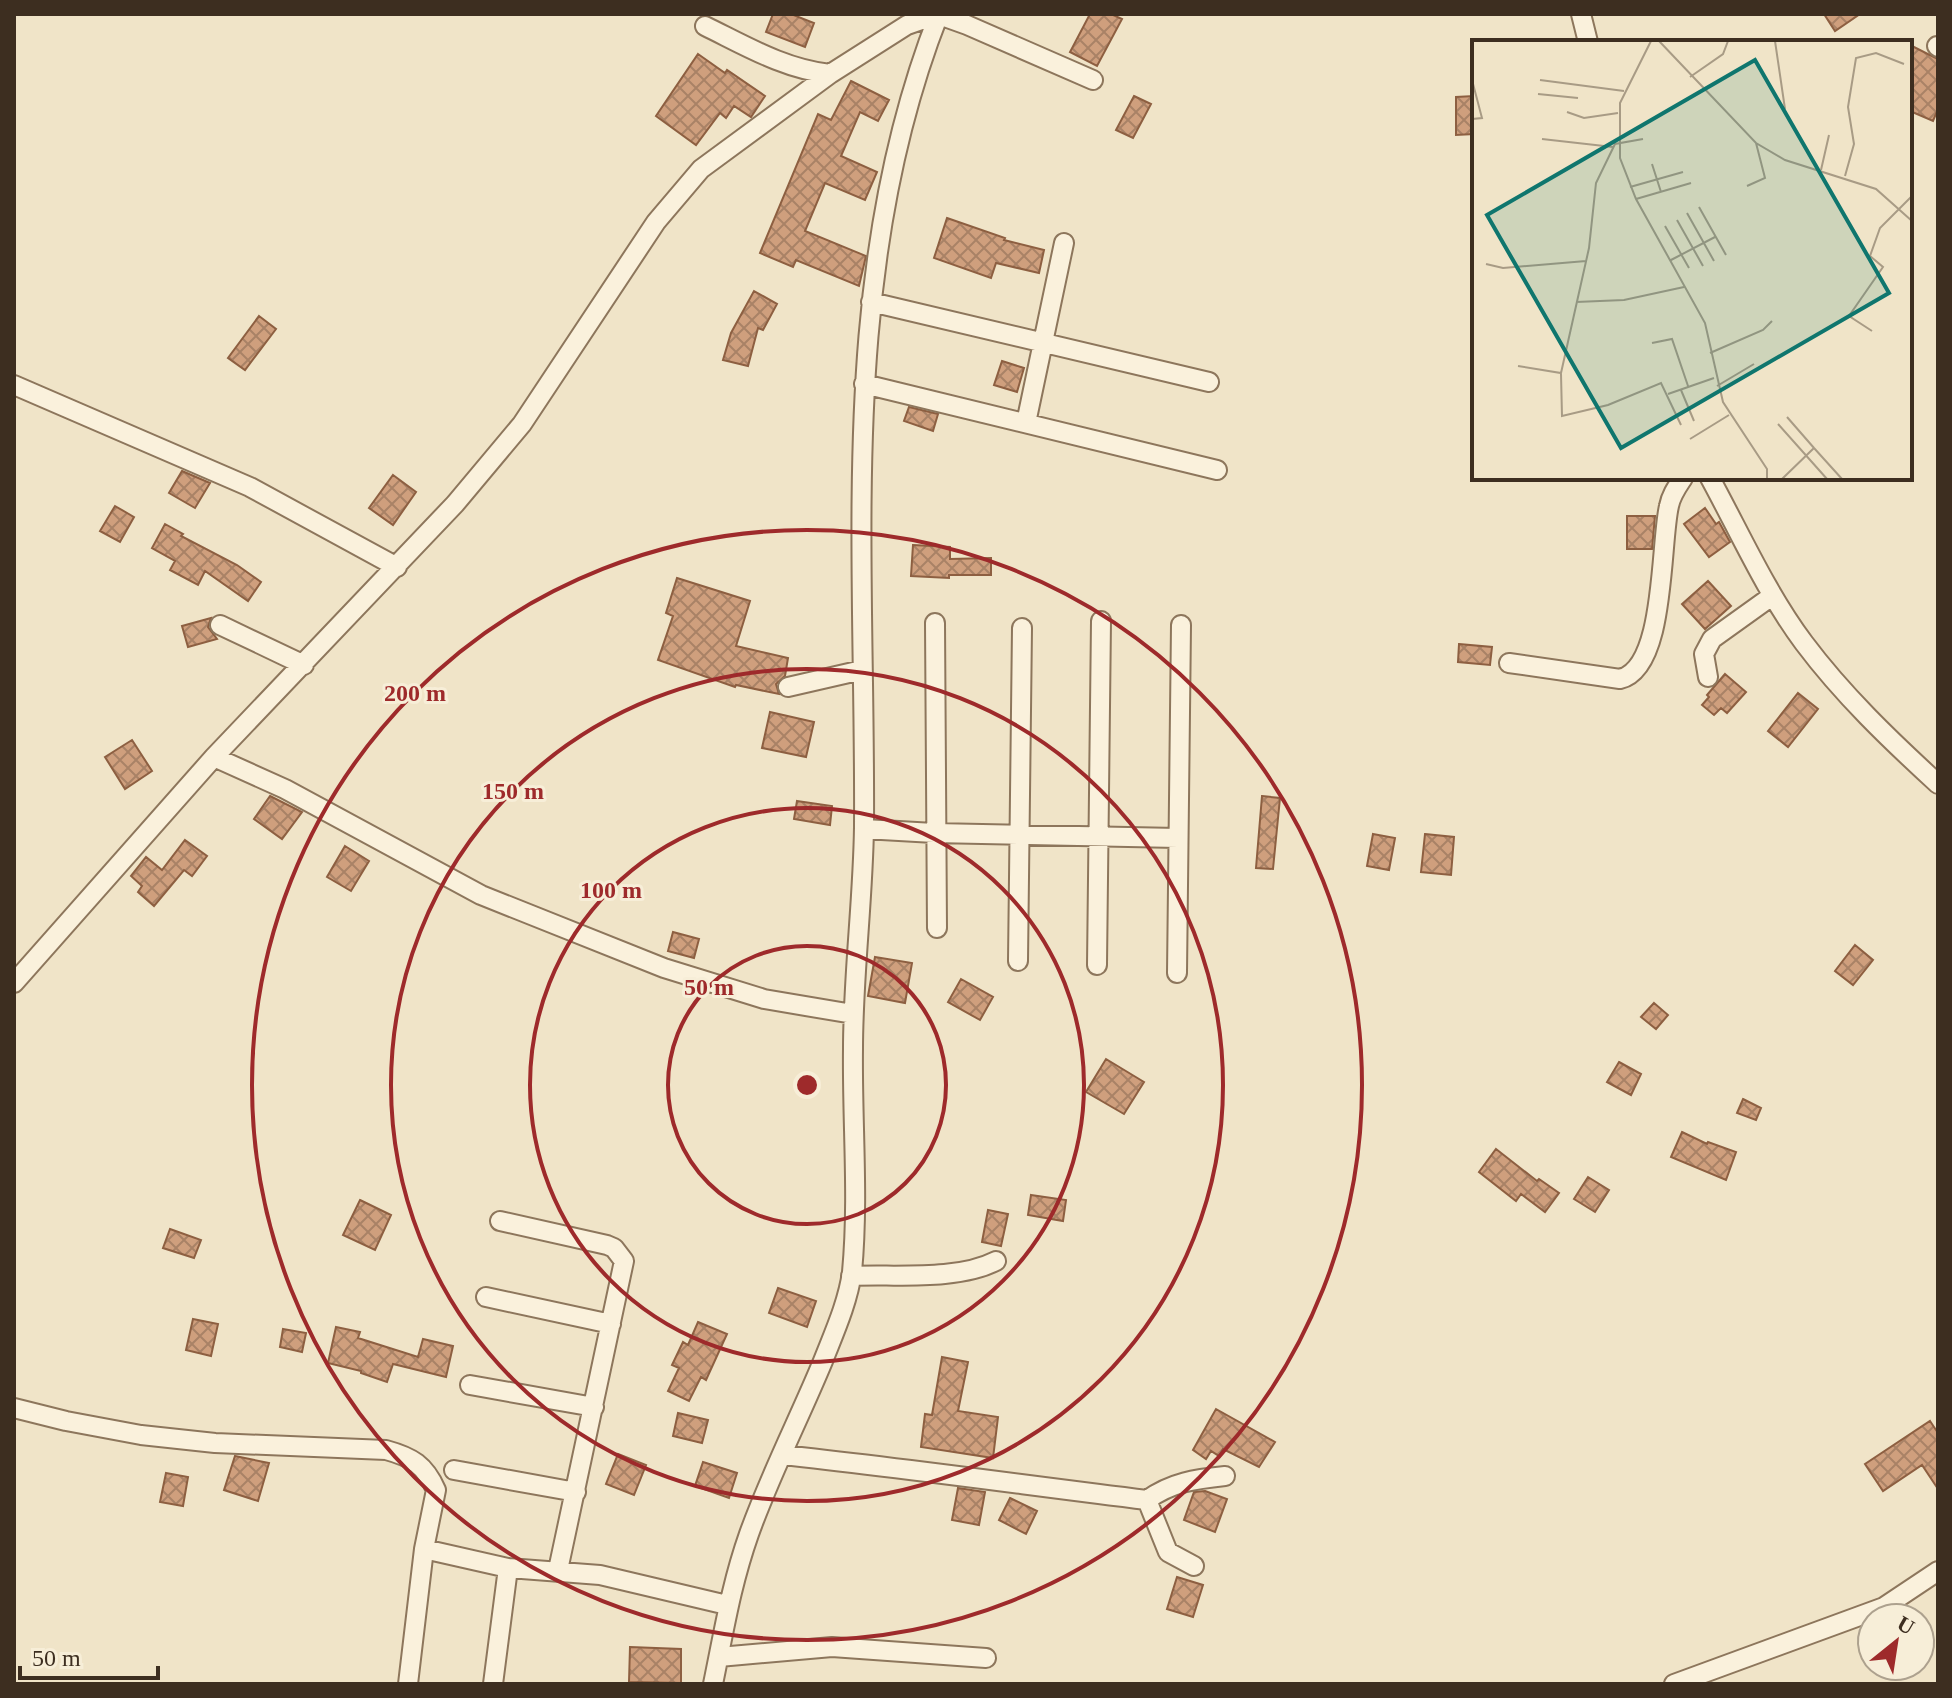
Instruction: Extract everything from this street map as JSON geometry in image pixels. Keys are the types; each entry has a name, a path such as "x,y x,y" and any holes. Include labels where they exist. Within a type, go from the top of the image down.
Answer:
{"street":[{"path":"713,1684 727,1605 749,1533 833,1338 851,1276 853,1014 864,829 859,494 864,384 882,225 905,109 939,14"},
{"path":"14,983 214,757 455,504 522,424 656,222 701,169 899,20 939,14 1093,80"},
{"path":"1581,14 1588,40"},
{"path":"705,26 797,69 830,74"},
{"path":"1026,423 1064,243"},
{"path":"871,302 1209,382"},
{"path":"864,384 1217,470"},
{"path":"14,385 250,487 397,567"},
{"path":"1509,663 1620,679 1636,672 1651,635 1660,592 1668,509 1682,480"},
{"path":"1711,480 1772,596 1803,642 1851,701 1938,784"},
{"path":"1708,677 1704,654 1712,639 1772,596"},
{"path":"1097,965 1101,621"},
{"path":"935,623 937,928"},
{"path":"220,625 304,665"},
{"path":"1177,973 1181,625"},
{"path":"1018,961 1022,628"},
{"path":"788,687 862,670"},
{"path":"214,757 285,789 481,895 664,968 764,999 853,1014"},
{"path":"864,829 1178,838"},
{"path":"500,1221 607,1245 618,1252 624,1261 558,1570"},
{"path":"851,1276 957,1273 982,1268 996,1261"},
{"path":"486,1297 611,1324"},
{"path":"470,1385 594,1407"},
{"path":"14,1408 141,1435 215,1443 386,1450 407,1456 421,1465 436,1490 424,1549 408,1684"},
{"path":"782,1455 912,1468 1147,1500 1159,1491 1184,1481 1225,1476"},
{"path":"454,1470 576,1492"},
{"path":"1147,1500 1168,1552 1194,1566"},
{"path":"424,1549 508,1568 600,1575 727,1605"},
{"path":"493,1684 508,1568"},
{"path":"1674,1684 1884,1607 1938,1571"},
{"path":"719,1657 832,1647 986,1658"}],"building":[{"path":"773,14 791,14 814,23 805,47 766,32"},
{"path":"1090,14 1111,14 1122,19 1097,66 1070,52"},
{"path":"1824,14 1860,14 1835,31"},
{"path":"1912,46 1938,59 1938,109 1933,121 1912,112"},
{"path":"698,54 765,96 751,117 734,106 726,118 720,113 696,145 656,116"},
{"path":"851,81 889,100 878,121 860,112 841,156 877,172 865,200 825,183 805,231 866,256 859,286 796,260 793,267 760,253 818,114 831,120"},
{"path":"1134,96 1151,104 1133,138 1116,130"},
{"path":"1472,96 1472,134 1456,135 1456,97"},
{"path":"947,218 1004,240 1044,250 1039,273 996,263 991,278 934,258"},
{"path":"754,291 777,304 763,330 758,328 748,366 723,360 731,333"},
{"path":"259,316 276,329 245,370 228,358"},
{"path":"1002,361 1024,368 1017,392 994,385"},
{"path":"909,407 938,414 933,431 904,421"},
{"path":"182,471 210,483 195,508 169,493"},
{"path":"393,475 416,492 393,525 369,508"},
{"path":"115,506 134,517 120,542 100,531"},
{"path":"1705,508 1716,524 1719,522 1730,542 1709,557 1684,524"},
{"path":"1627,516 1655,516 1652,549 1627,549"},
{"path":"165,524 261,582 248,601 205,571 198,585 170,570 175,561 152,548"},
{"path":"913,545 950,547 950,559 991,558 991,575 949,575 949,578 911,576"},
{"path":"677,578 750,601 736,646 788,658 785,676 776,684 779,694 735,687 658,660 673,616 666,613"},
{"path":"1708,581 1731,606 1705,629 1682,604"},
{"path":"211,618 208,627 217,639 188,647 182,626"},
{"path":"1459,644 1492,647 1490,665 1458,662"},
{"path":"1725,674 1746,692 1727,713 1721,708 1714,715 1702,705"},
{"path":"1798,693 1818,709 1788,747 1768,731"},
{"path":"770,712 814,722 806,757 762,748"},
{"path":"132,740 152,771 125,789 105,757"},
{"path":"270,796 302,812 282,839 254,819"},
{"path":"1262,796 1280,798 1273,869 1256,868"},
{"path":"797,801 832,806 830,825 794,819"},
{"path":"1373,834 1395,838 1389,870 1367,866"},
{"path":"1425,834 1454,837 1451,875 1421,872"},
{"path":"185,840 207,856 192,876 184,870 154,906 138,892 142,886 131,876 146,857 162,870"},
{"path":"345,846 369,861 351,891 327,877"},
{"path":"673,932 699,939 694,958 668,951"},
{"path":"1855,945 1873,960 1853,985 1835,971"},
{"path":"875,957 912,963 905,1003 868,996"},
{"path":"961,979 993,997 980,1020 948,1002"},
{"path":"1654,1003 1668,1015 1656,1029 1641,1017"},
{"path":"1106,1059 1144,1082 1124,1114 1086,1092"},
{"path":"1619,1062 1641,1074 1631,1095 1607,1082"},
{"path":"1743,1099 1761,1108 1756,1120 1737,1113"},
{"path":"1682,1132 1707,1144 1736,1152 1726,1180 1671,1157"},
{"path":"1496,1149 1537,1181 1539,1179 1559,1193 1545,1212 1521,1194 1516,1201 1479,1172"},
{"path":"1588,1177 1609,1190 1595,1212 1574,1199"},
{"path":"1031,1195 1066,1200 1063,1221 1028,1215"},
{"path":"360,1200 391,1215 375,1250 343,1235"},
{"path":"988,1210 1008,1214 1001,1246 982,1242"},
{"path":"170,1229 201,1240 194,1258 163,1248"},
{"path":"778,1288 816,1301 807,1327 769,1313"},
{"path":"193,1319 218,1324 211,1356 186,1350"},
{"path":"698,1322 727,1334 706,1380 701,1377 689,1401 668,1391 679,1368 672,1365 683,1342 688,1345"},
{"path":"336,1327 360,1332 358,1338 418,1357 423,1339 453,1346 446,1377 393,1364 387,1382 361,1371 328,1363"},
{"path":"283,1329 306,1333 302,1352 280,1347"},
{"path":"942,1357 968,1362 958,1411 998,1417 993,1458 921,1447 925,1414 932,1415"},
{"path":"1216,1409 1275,1442 1259,1467 1223,1449 1219,1456 1211,1451 1206,1459 1193,1450"},
{"path":"678,1413 708,1420 702,1443 673,1436"},
{"path":"1930,1421 1938,1433 1938,1489 1922,1465 1883,1491 1865,1464"},
{"path":"618,1454 646,1465 634,1495 606,1484"},
{"path":"235,1456 269,1463 258,1501 224,1490"},
{"path":"703,1462 737,1473 729,1498 695,1486"},
{"path":"166,1473 188,1477 183,1506 160,1502"},
{"path":"958,1488 985,1492 979,1525 952,1520"},
{"path":"1205,1491 1227,1499 1215,1532 1184,1520 1194,1492"},
{"path":"1010,1498 1037,1511 1026,1534 999,1520"},
{"path":"1177,1577 1203,1585 1193,1617 1167,1609"},
{"path":"630,1647 681,1649 681,1683 629,1682"}]}
